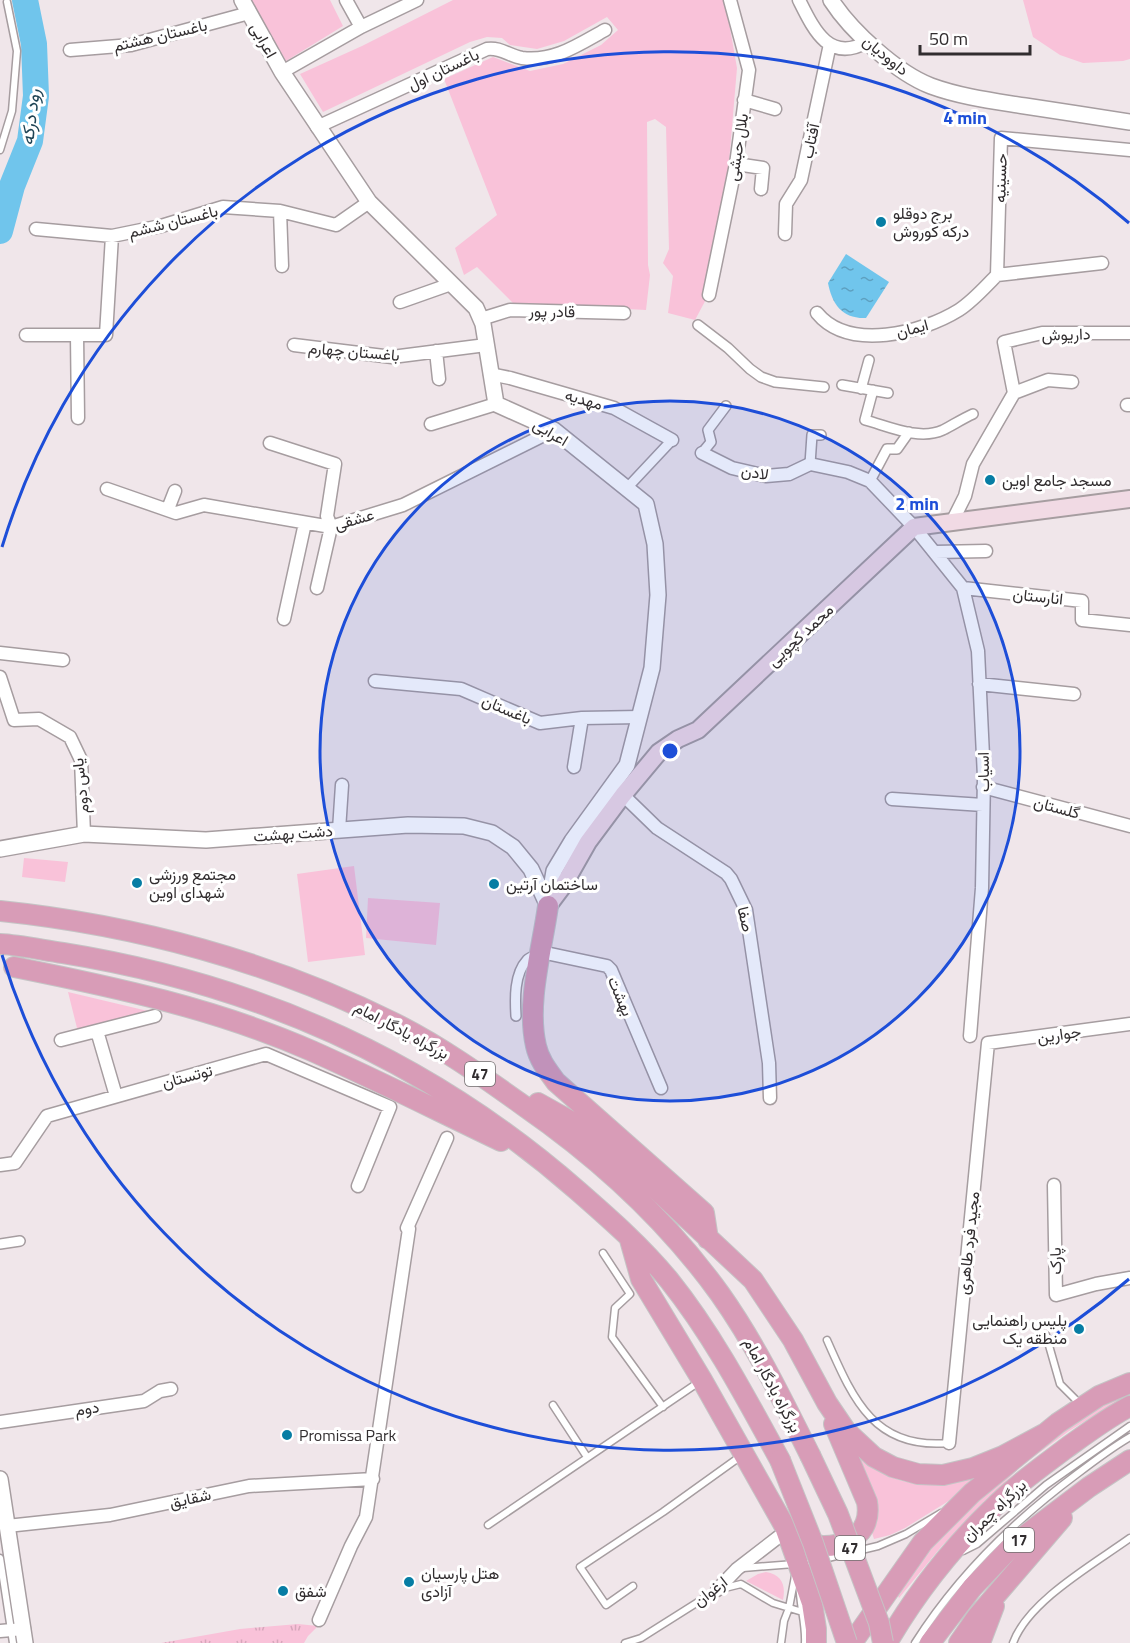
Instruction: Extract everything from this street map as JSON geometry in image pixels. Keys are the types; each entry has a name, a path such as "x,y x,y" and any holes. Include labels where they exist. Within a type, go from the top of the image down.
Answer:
{"highway":[{"path":"548,906 534,989 532,1019 536,1047 544,1065 562,1088 704,1213 708,1239"},
{"name":"بزرگراه یادگار امام","path":"0,910 122,930 223,955 317,989 442,1050 566,1136 632,1191 679,1243 719,1293 760,1355 838,1514 886,1643"},
{"name":"بزرگراه یادگار امام","path":"0,944 116,962 213,986 299,1018 371,1049 431,1082 545,1162 628,1235 669,1281 722,1357 780,1460 813,1543 848,1643"},
{"path":"5,968 127,992 242,1025 311,1050 545,1162"},
{"path":"504,1092 544,1105 583,1128 624,1159 753,1280 793,1340 826,1403 869,1511 867,1521 860,1532 838,1546 812,1547 798,1541 785,1527"},
{"path":"628,1235 641,1280 702,1380 785,1527 807,1587 808,1614 816,1643"},
{"path":"852,1643 923,1542 972,1493 1044,1434 1099,1396 1130,1383"},
{"path":"826,1403 846,1431 874,1457 893,1467 918,1474 943,1475 973,1468 1003,1456 1044,1434"},
{"name":"بزرگراه چمران","path":"886,1643 905,1612 991,1509 1032,1474 1130,1406"},
{"name":"17","path":"930,1643 972,1588 1015,1543 1089,1487 1130,1460"},
{"path":"959,1643 1004,1584 1089,1487"},
{"path":"980,1643 1004,1584"}],"main road":[{"path":"914,527 1062,513 1130,499"},
{"name":"محمد کچویی","path":"548,906 588,842 659,752 678,739 698,730 914,527"}],"street":[{"path":"346,0 361,27"},
{"path":"282,72 361,27 417,0"},
{"name":"بلال حبشی","path":"709,295 736,164 749,70 730,0"},
{"path":"799,0 818,36 830,44 839,49 856,48 867,42"},
{"name":"داوودیان","path":"831,0 841,16 867,42 908,75 930,85 992,101 1130,122"},
{"name":"باغستان هشتم","path":"70,50 131,45 245,7"},
{"name":"اعرابی","path":"245,7 282,72 369,202 476,308 481,320 496,404 554,430 646,504 655,544 658,585 652,668 627,765 572,841 554,871 548,906"},
{"name":"باغستان اول","path":"317,127 487,49 496,48 518,57 532,59 552,57 605,30"},
{"name":"آفتاب","path":"785,234 786,204 801,180 830,44"},
{"path":"744,100 775,109"},
{"name":"حسینیه","path":"997,275 1001,138 1130,150"},
{"path":"736,164 763,168 761,189"},
{"name":"باغستان ششم","path":"36,229 112,236 161,226 223,207 280,211 336,225 369,202"},
{"path":"280,211 282,266"},
{"name":"باغستان ششم","path":"26,335 106,335 112,236"},
{"path":"997,275 1102,262"},
{"name":"ایمان","path":"817,313 829,325 846,332 875,335 903,333 925,326 960,309 997,275"},
{"path":"400,302 451,284"},
{"name":"قادر پور","path":"481,320 510,310 624,313"},
{"path":"698,325 761,377 775,382 824,387"},
{"name":"داریوش","path":"1014,393 1004,342 1042,333 1129,333"},
{"path":"77,335 78,418"},
{"name":"باغستان چهارم","path":"294,345 392,357 486,345"},
{"path":"436,351 439,379"},
{"path":"861,389 869,360"},
{"name":"مهدیه","path":"490,374 614,408 672,440"},
{"path":"952,522 965,496 973,464 1014,393 1048,380 1072,382"},
{"path":"842,385 888,393"},
{"path":"873,390 865,420 909,432 942,431 972,414"},
{"path":"431,424 496,404"},
{"path":"702,453 711,442 708,430 726,406"},
{"name":"عشقی","path":"107,489 176,513 204,505 331,527 403,505 554,430"},
{"path":"870,481 887,449 897,449 909,432"},
{"path":"821,435 812,435 810,464 848,472 870,481 914,527"},
{"path":"627,488 672,440"},
{"path":"270,443 336,464 327,516 331,527 317,588"},
{"name":"لادن","path":"702,453 732,468 766,476 789,474 810,464"},
{"path":"168,509 175,490"},
{"path":"284,619 305,523"},
{"name":"اسیاب","path":"914,527 963,588 978,651 983,787 982,888 970,1036"},
{"path":"935,552 986,551"},
{"name":"انارستان","path":"963,588 1082,601 1082,620 1130,625"},
{"path":"0,653 63,660"},
{"name":"یاس دوم","path":"0,676 14,720 39,719 70,737 81,760 84,834"},
{"name":"باغستان","path":"375,681 461,689 540,723 582,718 640,717"},
{"path":"979,684 1074,694"},
{"path":"574,767 582,718"},
{"path":"339,830 342,785"},
{"name":"گلستان","path":"983,787 1130,826"},
{"name":"صفا","path":"623,795 657,828 726,873 744,904 769,1063 770,1098"},
{"path":"892,799 983,805"},
{"name":"دشت بهشت","path":"0,849 84,834 206,840 408,825 464,826 492,833 513,847 531,869 548,906"},
{"path":"516,1016 515,995 520,975 527,960 542,952"},
{"name":"بهشت","path":"542,952 607,966 660,1088"},
{"path":"61,1040 155,1016"},
{"name":"جوارین","path":"988,1043 1130,1024"},
{"path":"97,1031 116,1096"},
{"name":"مجید فرد طاهری","path":"949,1443 988,1043"},
{"name":"توتستان","path":"0,1165 15,1163 47,1116 266,1054 390,1107 358,1186"},
{"path":"319,1620 351,1546 366,1518 409,1229 407,1228 447,1138"},
{"name":"پارک","path":"1054,1185 1056,1295 1130,1278"},
{"path":"0,1244 20,1241"},
{"name":"دوم","path":"0,1422 144,1401 160,1391 171,1389"},
{"path":"0,1479 8,1526 16,1637"},
{"name":"شقایق","path":"8,1526 110,1515 249,1486 373,1479"},
{"name":"ارغوان","path":"717,1590 737,1569 781,1535 785,1527"}],"lane":[{"path":"0,150 12,111 16,51 7,2"},
{"path":"603,1253 630,1294 615,1308 612,1337 663,1407"},
{"path":"1046,1335 1060,1384 1083,1407"},
{"path":"827,1340 842,1374 864,1411 888,1433 914,1443 931,1445 949,1443"},
{"path":"488,1525 702,1380"},
{"path":"553,1405 587,1457"},
{"path":"947,1559 977,1544 1046,1485 1130,1426"},
{"path":"915,1643 947,1598 1001,1538 1060,1486 1130,1437"},
{"path":"633,1586 606,1605 580,1567 745,1454"},
{"path":"737,1569 798,1563 878,1546 923,1524 972,1493"},
{"path":"0,1540 8,1526"},
{"path":"1012,1643 1017,1630 1041,1602 1130,1538"},
{"path":"0,1558 16,1637"},
{"path":"781,1643 798,1563"},
{"path":"717,1590 741,1584 773,1603 808,1614 805,1643"},
{"name":"ارغوان","path":"625,1643 641,1638 717,1590"}],"green space":[{"path":"250,0 330,0 343,26 286,61"},
{"path":"453,0 725,0 737,68 729,162 711,290 695,320 668,313 673,276 663,263 669,249 666,127 655,119 647,122 648,265 650,275 646,310 513,303 477,267 464,275 455,248 497,215 444,79 493,57 530,71 563,64 601,45 618,30 607,17 564,41 537,49 510,45 502,38 487,37 470,42 323,112 300,74"},
{"path":"1023,0 1130,0 1130,59 1083,63 1060,55 1033,37"},
{"path":"24,858 68,862 65,882 22,877"},
{"path":"354,866 365,955 308,962 297,874"},
{"path":"368,898 440,903 436,945 366,938"},
{"path":"68,992 152,1012 78,1032"},
{"path":"1130,1390 1130,1394 1069,1431 1021,1466 941,1547 899,1598 894,1588 934,1539 1063,1425"},
{"path":"851,1452 898,1480 932,1483 978,1476 968,1489 905,1528 874,1539 872,1533 876,1516"},
{"path":"766,1572 776,1576 782,1582 783,1600 746,1581"},
{"path":"298,1624 318,1626 304,1643 161,1643 240,1629"}],"water":[{"path":"846,254 889,282 866,318 844,313 835,304 830,291 828,283"}],"waterway":[{"name":"رود درکه","path":"0,231 12,186 30,141 36,96 34,44 25,0"}],"place":[{"name":"برج دوقلو درکه کوروش","path":"881,222"},
{"name":"مسجد جامع اوین","path":"990,480"},
{"name":"مجتمع ورزشی شهدای اوین","path":"137,883"},
{"name":"ساختمان آرتین","path":"494,884"},
{"name":"پلیس راهنمایی منطقه یک","path":"1079,1329"},
{"name":"Promissa Park","path":"287,1435"},
{"name":"هتل پارسیان آزادی","path":"409,1582"},
{"name":"شفق","path":"283,1591"}]}
